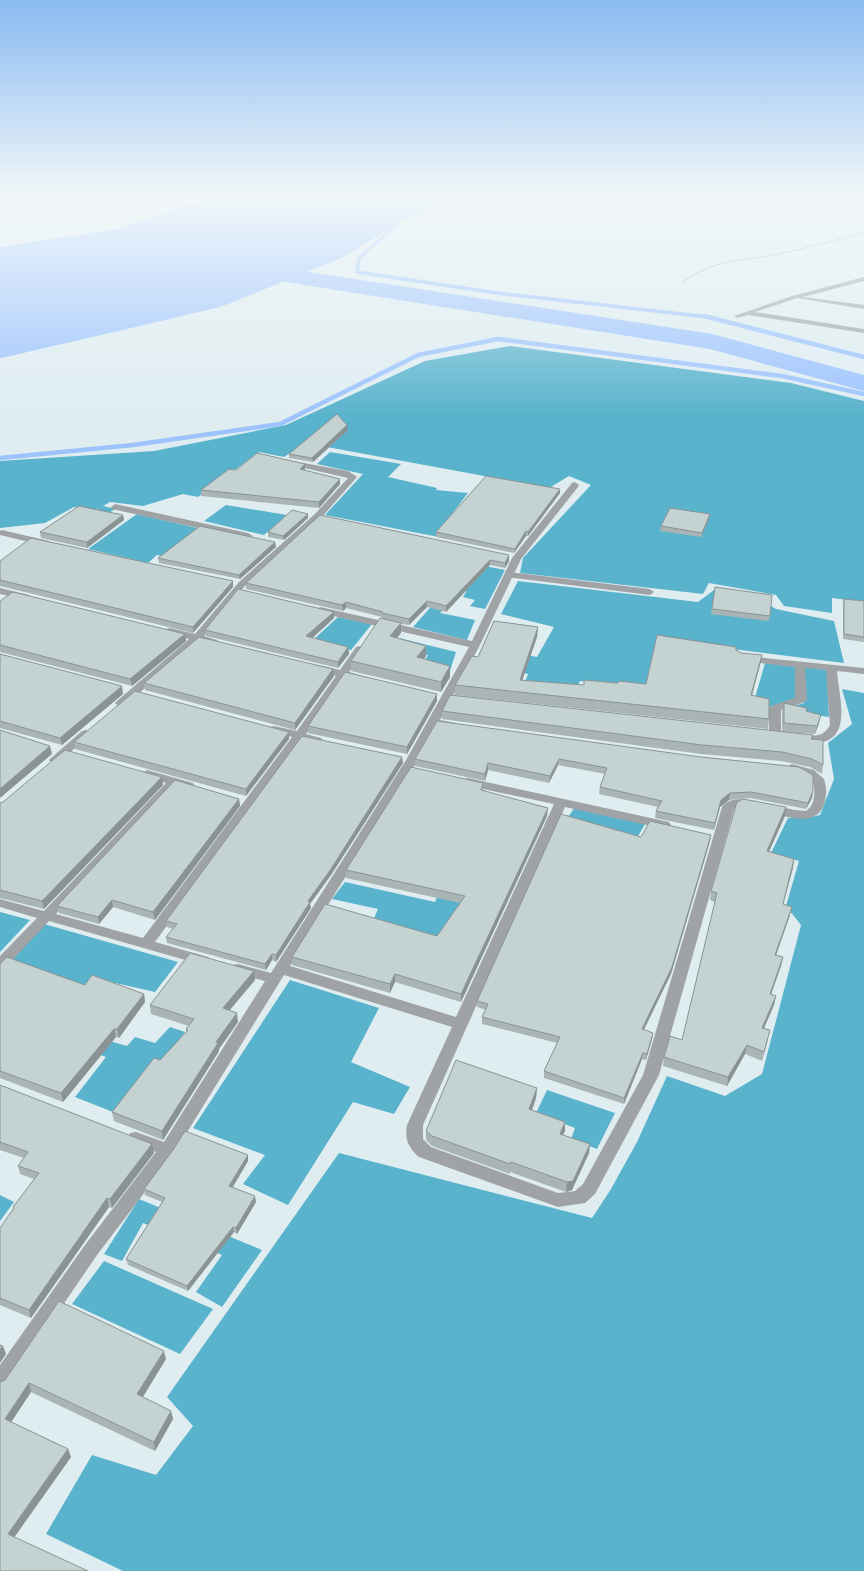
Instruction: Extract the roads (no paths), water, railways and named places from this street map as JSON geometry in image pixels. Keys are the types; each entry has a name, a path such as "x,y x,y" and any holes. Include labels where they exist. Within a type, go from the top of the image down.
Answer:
{"street":[{"path":"737,316 794,297 862,280"},
{"path":"794,297 864,307"},
{"path":"747,312 864,331"},
{"path":"111,712 197,638 237,586 322,517 351,480 352,476 282,460"},
{"path":"0,1381 91,1250 167,1150 409,764 433,722 441,698 475,645 508,574 513,557 575,485"},
{"path":"115,507 255,538"},
{"path":"2,533 56,545"},
{"path":"271,541 286,545"},
{"path":"237,586 251,594"},
{"path":"0,591 38,600"},
{"path":"310,608 475,645"},
{"path":"146,944 299,736 377,623"},
{"path":"159,629 220,643"},
{"path":"740,658 864,671"},
{"path":"305,664 372,681"},
{"path":"800,665 801,700 775,708 771,735 822,739 829,736 833,732 836,725 831,668"},
{"path":"119,688 149,696"},
{"path":"441,698 460,700"},
{"path":"433,722 464,726"},
{"path":"262,726 329,742"},
{"path":"47,766 94,727"},
{"path":"50,747 79,756"},
{"path":"397,757 421,772"},
{"path":"561,802 415,1125 413,1137 416,1145 424,1152 558,1200 579,1198 589,1189 604,1165 650,1075 712,835 728,807 733,803 741,802 808,815 815,812 819,807 819,781 816,776 800,769 777,766"},
{"path":"138,772 197,788"},
{"path":"452,779 674,827"},
{"path":"0,965 174,782"},
{"path":"235,799 250,803"},
{"path":"0,903 218,964 278,974 461,1024"},
{"path":"123,1133 167,1150"}],"lane":[{"path":"508,574 650,592"}],"waterway":[{"path":"246,269 712,342 864,383"},
{"path":"169,317 221,305 309,269"},
{"path":"357,269 357,272 497,293 708,317"},
{"path":"0,356 173,316"},
{"path":"708,317 864,357"},
{"path":"0,458 133,445 280,424 418,355 498,339 782,376 864,394"}]}
